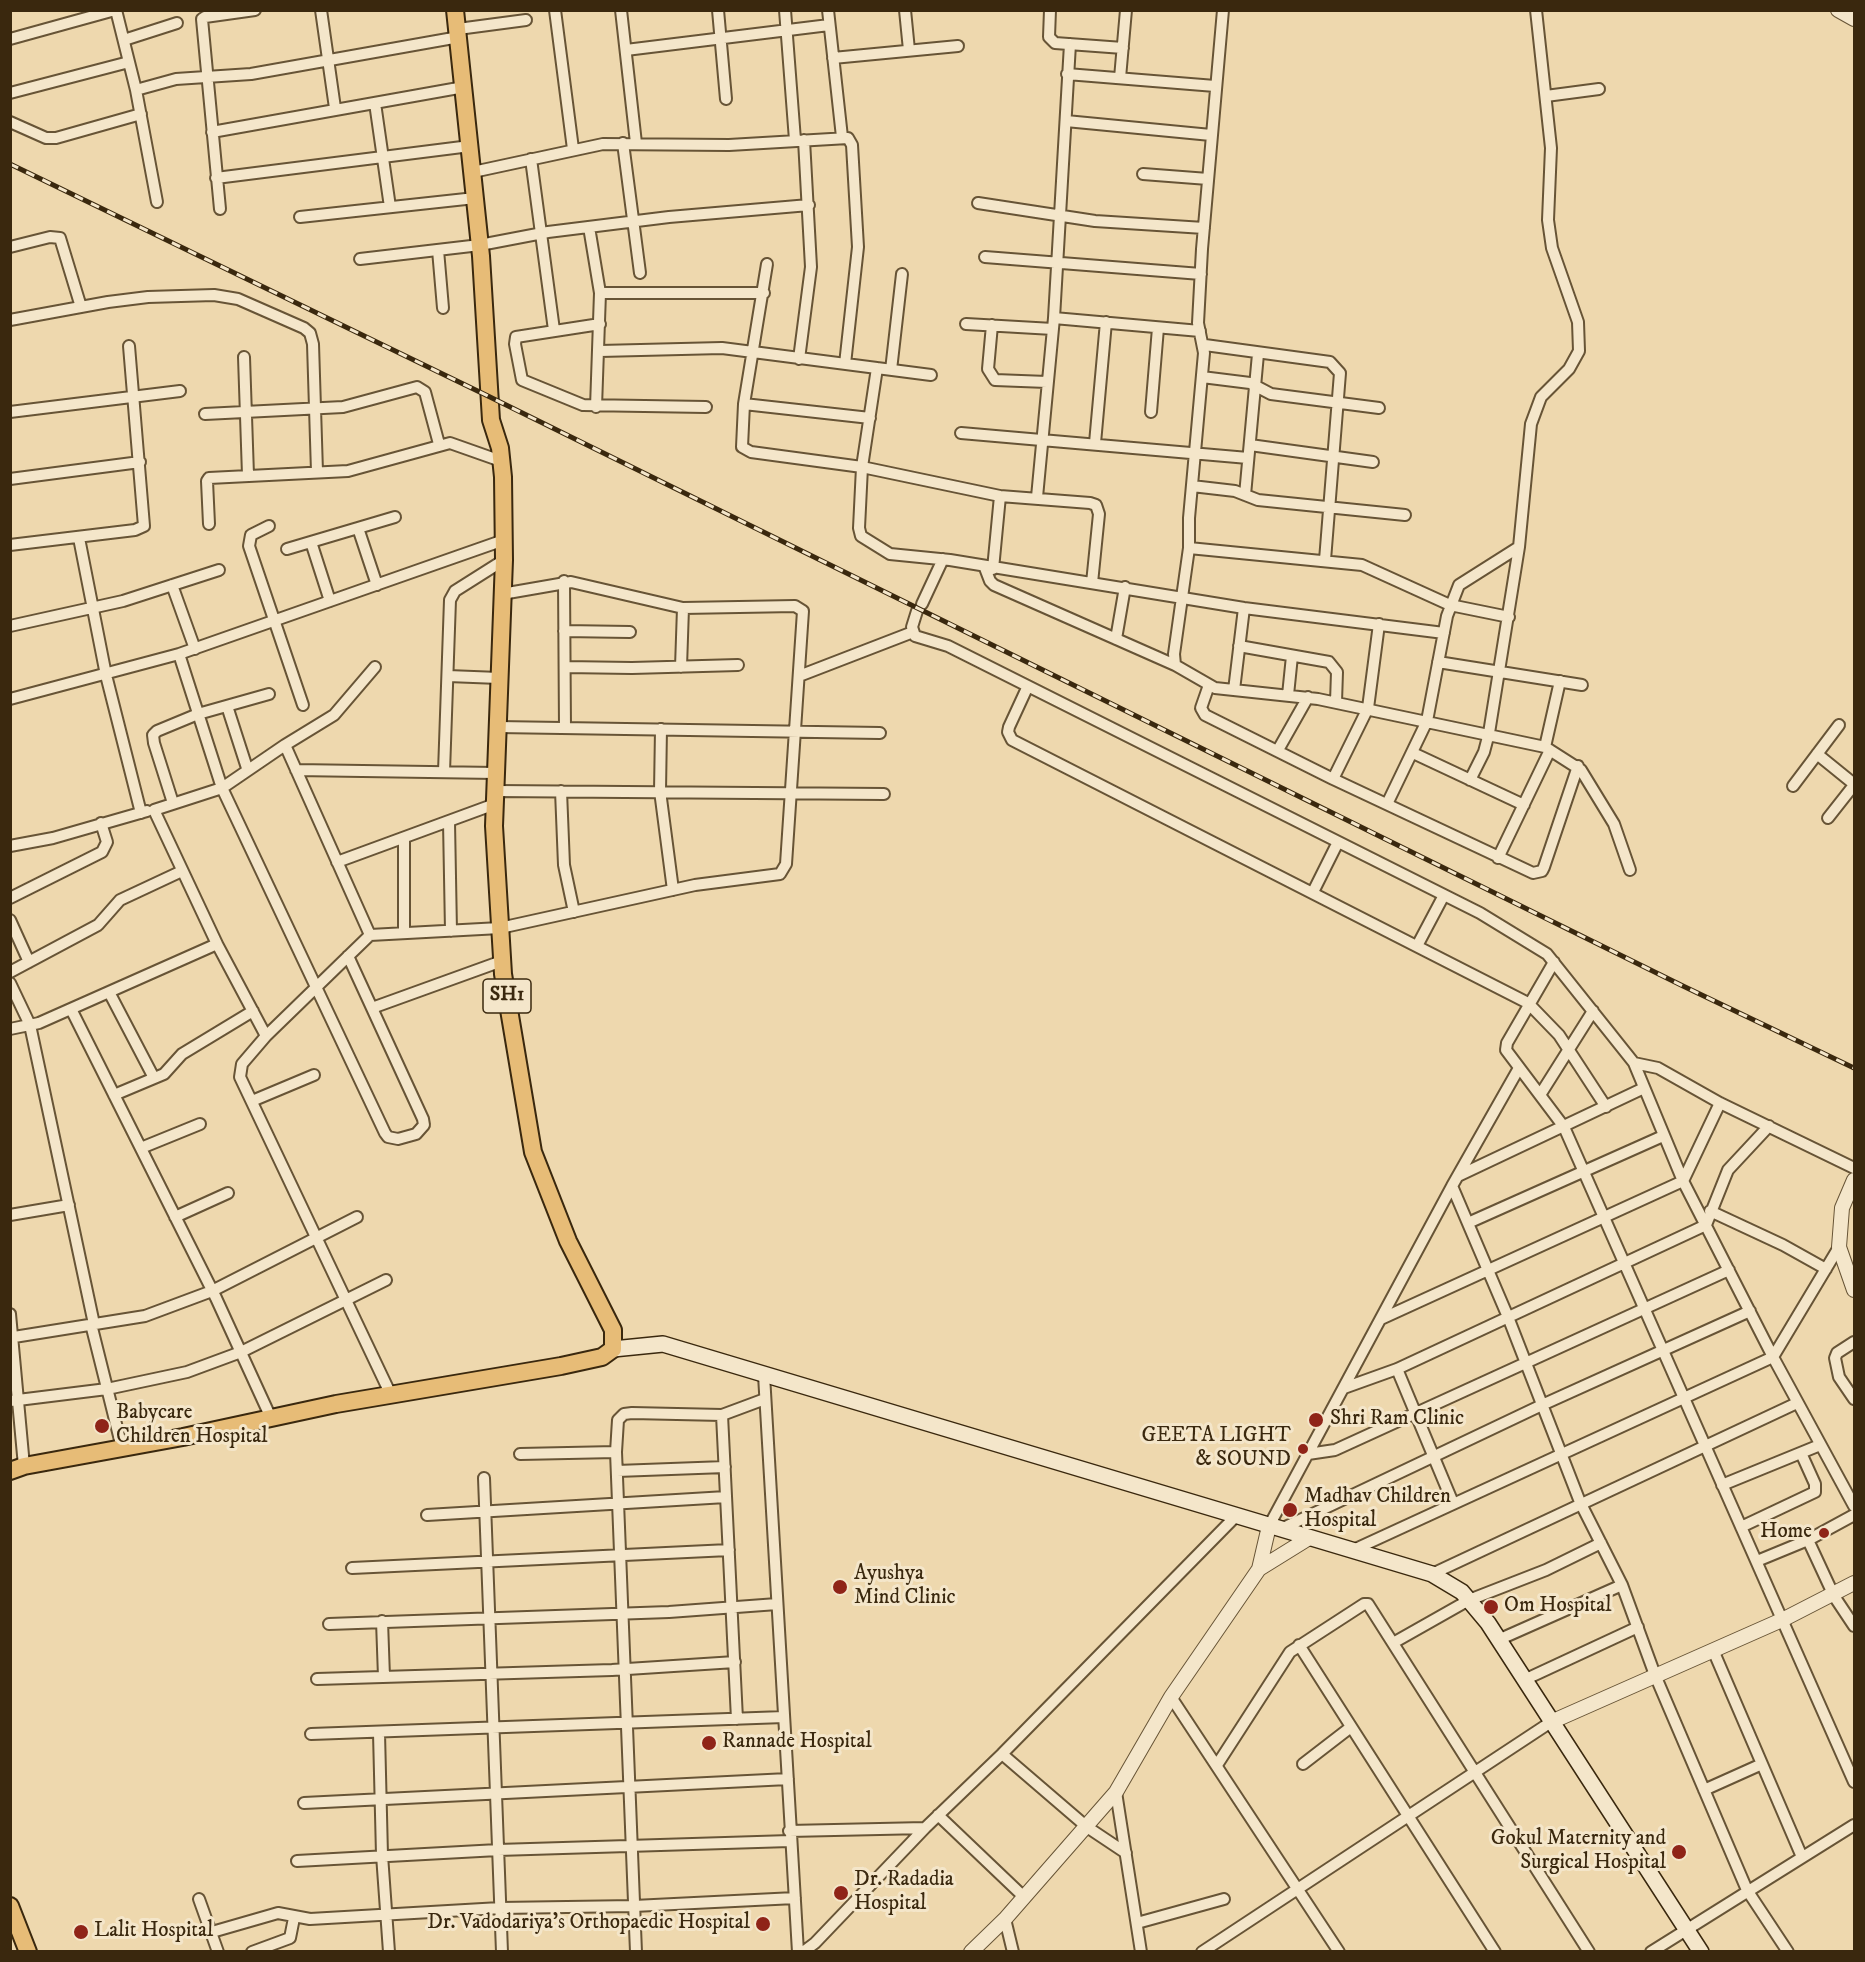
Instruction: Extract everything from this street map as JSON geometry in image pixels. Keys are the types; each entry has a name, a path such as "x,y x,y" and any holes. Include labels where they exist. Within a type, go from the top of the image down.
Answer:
{"main road":[{"name":"SH1","path":"455,10 480,245 491,420 501,461 504,560 495,797 502,961 524,1111 533,1152 568,1241 613,1330 613,1349"},
{"path":"17,1469 391,1395 561,1366 602,1357 613,1349 653,1343 663,1344 1432,1574 1462,1592 1469,1600 1524,1680 1701,1952"},
{"path":"10,1906 28,1952"}],"street":[{"path":"10,39 116,10 136,90 158,202"},
{"path":"219,209 202,19 255,10"},
{"path":"321,10 335,108"},
{"path":"555,10 573,150"},
{"path":"621,10 636,143"},
{"path":"718,10 726,99"},
{"path":"785,10 799,140 809,205 811,267 799,359"},
{"path":"828,10 842,137"},
{"path":"905,10 909,50"},
{"path":"1050,10 1049,37 1055,43 1123,48"},
{"path":"1120,78 1126,10"},
{"path":"1175,665 1174,654 1189,548 1192,486 1203,377 1204,345 1200,332 1201,274 1223,10"},
{"path":"1470,780 1490,734 1519,547 1531,424 1540,397 1566,372 1579,351 1579,331 1552,248 1548,220 1551,148 1536,10"},
{"path":"1838,10 1854,19"},
{"path":"136,90 176,80 251,74 526,20"},
{"path":"124,40 177,23"},
{"path":"626,50 829,25"},
{"path":"1037,497 1054,323 1070,44"},
{"path":"833,58 958,46"},
{"path":"10,93 129,62"},
{"path":"1067,74 1215,86"},
{"path":"212,132 335,108 464,87"},
{"path":"1546,96 1599,89"},
{"path":"375,103 390,207"},
{"path":"10,122 46,138 56,138 141,114"},
{"path":"1066,121 1211,135"},
{"path":"473,172 573,150 623,143 729,145 848,138 852,145 858,247 845,364"},
{"path":"623,143 640,273"},
{"path":"216,178 470,146"},
{"path":"531,159 554,330"},
{"path":"1143,174 1208,179"},
{"path":"300,217 475,198"},
{"path":"978,203 1095,221 1204,228"},
{"path":"360,259 480,245 542,233 725,210 809,205"},
{"path":"590,227 600,293 600,351 596,407"},
{"path":"10,247 50,237 60,238 81,307"},
{"path":"438,250 443,308"},
{"path":"985,257 1201,274"},
{"path":"767,264 744,404 740,441 746,451 862,467 1000,496 1037,497 1090,503 1098,509 1092,583"},
{"path":"891,370 902,274"},
{"path":"600,293 764,293"},
{"path":"11,316 147,297 214,295 238,299 278,315 310,333 313,344 317,472"},
{"path":"966,324 992,326 1106,322 1200,332"},
{"path":"1095,443 1106,322"},
{"path":"600,324 516,337 522,380 577,404 596,407 706,407"},
{"path":"992,326 988,369 995,381 1047,382"},
{"path":"1151,412 1158,327"},
{"path":"1204,345 1329,362 1340,373 1325,560"},
{"path":"10,545 79,538 135,530 144,526 129,346"},
{"path":"600,351 695,347 753,351 931,375"},
{"path":"1245,495 1258,354"},
{"path":"244,357 248,476"},
{"path":"878,368 862,467 858,528 861,536 890,554 944,559 1244,608 1444,633"},
{"path":"1203,377 1255,385 1271,394 1379,408"},
{"path":"206,414 343,407 420,388 425,393 439,444"},
{"path":"10,412 180,391"},
{"path":"744,404 870,417"},
{"path":"961,433 1248,458"},
{"path":"208,524 207,482 209,478 348,471 439,444 460,444 501,461"},
{"path":"1250,445 1373,462"},
{"path":"10,478 140,462"},
{"path":"1192,486 1229,489 1258,500 1405,515"},
{"path":"1000,496 989,568 990,581 994,585 1175,665 1209,685 1368,708 1490,734 1547,749 1578,766 1610,815 1630,870"},
{"path":"287,549 395,517"},
{"path":"269,526 251,536 249,546 303,705"},
{"path":"358,528 377,585"},
{"path":"79,538 106,675 141,813"},
{"path":"10,699 106,675 195,649 504,540"},
{"path":"311,542 330,601"},
{"path":"1387,804 1427,720 1450,605 1462,582 1519,547"},
{"path":"1189,548 1325,560 1369,567 1450,605 1509,617"},
{"path":"914,634 919,607 944,559"},
{"path":"444,772 452,595 504,560"},
{"path":"10,626 94,608 219,570"},
{"path":"391,1395 240,1071 266,1036 370,935 500,928 673,890 780,874 786,864 794,731 805,616 800,608 683,608 564,582 502,594"},
{"path":"564,582 565,728"},
{"path":"172,585 195,649"},
{"path":"1116,639 1125,587"},
{"path":"681,667 683,608"},
{"path":"1234,690 1244,608"},
{"path":"1333,779 1368,708 1379,624"},
{"path":"564,631 630,632"},
{"path":"799,676 914,634 948,645 1028,688 1480,913 1547,954 1634,1064 1683,1181 1797,1403 1854,1506"},
{"path":"1239,646 1329,662 1335,666 1337,672 1336,702"},
{"path":"179,654 222,788 385,1133 388,1137 398,1139 421,1131 423,1119 348,956"},
{"path":"1288,695 1292,656"},
{"path":"1438,662 1582,685"},
{"path":"565,667 738,665"},
{"path":"10,846 53,838 154,810 222,788 247,768 334,715 375,667"},
{"path":"448,676 500,678"},
{"path":"1498,858 1524,805 1547,749 1560,681"},
{"path":"1209,685 1201,708 1205,715 1528,872 1542,871 1578,766"},
{"path":"1028,688 1009,727 1008,732 1012,740 1528,1004 1555,1030 1606,1107"},
{"path":"173,803 153,735 157,731 198,714 269,694"},
{"path":"1278,750 1308,698"},
{"path":"227,706 247,768"},
{"path":"1793,786 1839,725"},
{"path":"498,727 880,733"},
{"path":"661,729 660,791 673,890"},
{"path":"285,745 370,935"},
{"path":"1413,753 1524,805"},
{"path":"1817,754 1854,785 1828,818"},
{"path":"296,770 496,773"},
{"path":"561,791 564,865 574,912"},
{"path":"337,862 450,822 495,797 561,791 884,794"},
{"path":"154,810 217,944 266,1036"},
{"path":"450,822 451,930"},
{"path":"10,898 102,852 107,842 101,823"},
{"path":"404,840 404,933"},
{"path":"1313,892 1338,842"},
{"path":"10,972 98,925 120,900 182,871"},
{"path":"1417,946 1444,895"},
{"path":"10,920 29,962"},
{"path":"10,1029 30,1025 71,1009 217,944"},
{"path":"372,1008 502,961"},
{"path":"1554,962 1507,1043 1509,1056 1564,1127 1662,1352 1784,1619 1854,1782"},
{"path":"10,983 30,1025 92,1324 122,1448"},
{"path":"109,992 154,1078"},
{"path":"71,1009 212,1291 272,1418"},
{"path":"114,1095 170,1070 182,1054 253,1011"},
{"path":"1540,1095 1593,1011"},
{"path":"1634,1064 1658,1068 1720,1103 1854,1168"},
{"path":"971,1952 1005,1919 1116,1792 1171,1697 1259,1569 1308,1454 1455,1181 1519,1068"},
{"path":"252,1101 314,1075"},
{"path":"1455,1181 1644,1088"},
{"path":"1381,1319 1683,1181 1720,1103"},
{"path":"141,1148 200,1124"},
{"path":"1344,1388 1397,1369 1706,1225 1728,1170 1769,1126"},
{"path":"1468,1223 1663,1136"},
{"path":"1854,1180 1842,1208 1839,1247 1854,1290"},
{"path":"1455,1181 1468,1223 1508,1317 1580,1502 1622,1585 1655,1675 1747,1890 1788,1952"},
{"path":"175,1217 228,1193"},
{"path":"10,1215 69,1205"},
{"path":"1710,1211 1783,1245 1826,1269"},
{"path":"14,1337 145,1316 212,1291 357,1217"},
{"path":"1351,1551 1773,1357 1839,1247"},
{"path":"1308,1454 1330,1452 1729,1270"},
{"path":"15,1401 107,1389 187,1372 241,1352 386,1280"},
{"path":"1275,1527 1434,1457 1542,1405 1750,1311"},
{"path":"10,1314 14,1337 17,1469"},
{"path":"1854,1342 1838,1353 1835,1358 1839,1377 1854,1399"},
{"path":"1397,1369 1453,1503"},
{"path":"764,1375 798,1952"},
{"path":"636,1952 615,1430 618,1420 624,1414 722,1415 765,1399"},
{"path":"1432,1574 1580,1502 1797,1403"},
{"path":"722,1415 737,1719"},
{"path":"1722,1485 1820,1445"},
{"path":"520,1454 616,1452"},
{"path":"1741,1527 1815,1492 1815,1484 1801,1453"},
{"path":"617,1471 725,1467"},
{"path":"484,1478 502,1952"},
{"path":"427,1515 726,1497"},
{"path":"1757,1561 1808,1540 1854,1515"},
{"path":"803,1952 815,1943 925,1828 1002,1754 1236,1516"},
{"path":"1259,1569 1309,1538"},
{"path":"1808,1540 1834,1596 1854,1626"},
{"path":"1393,1643 1469,1600 1546,1570 1601,1543"},
{"path":"352,1568 621,1557 729,1550"},
{"path":"1203,1952 1551,1722 1784,1619 1834,1596 1854,1583"},
{"path":"1498,1641 1622,1585"},
{"path":"329,1624 624,1614 777,1604"},
{"path":"1216,1765 1290,1652 1364,1604 1371,1607 1589,1952"},
{"path":"382,1621 384,1677"},
{"path":"1524,1680 1638,1627"},
{"path":"1299,1645 1495,1952"},
{"path":"1713,1650 1802,1857"},
{"path":"317,1679 625,1669 735,1662"},
{"path":"1171,1697 1339,1952"},
{"path":"311,1734 784,1717"},
{"path":"1303,1764 1352,1727"},
{"path":"380,1733 382,1855 389,1952"},
{"path":"1002,1754 1087,1827 1126,1853"},
{"path":"1704,1790 1762,1764"},
{"path":"304,1803 788,1779"},
{"path":"1116,1792 1141,1952"},
{"path":"938,1815 1024,1897"},
{"path":"1651,1952 1747,1890 1854,1826"},
{"path":"297,1861 382,1855 632,1846 925,1828"},
{"path":"212,1932 272,1914 294,1918 388,1916 500,1908 634,1906 795,1898"},
{"path":"199,1899 212,1932 214,1950"},
{"path":"1137,1923 1224,1899"},
{"path":"252,1952 290,1938 294,1918"},
{"path":"1005,1919 1013,1952"}],"railway":[{"path":"10,164 490,397 1683,986 1854,1068"}],"place":[{"name":"Shri Ram Clinic","path":"1316,1420"},
{"name":"Babycare Children Hospital","path":"102,1426"},
{"name":"GEETA LIGHT & SOUND","path":"1303,1449"},
{"name":"Madhav Children Hospital","path":"1290,1510"},
{"name":"Home","path":"1824,1533"},
{"name":"Ayushya Mind Clinic","path":"840,1587"},
{"name":"Om Hospital","path":"1491,1607"},
{"name":"Rannade Hospital","path":"709,1743"},
{"name":"Gokul Maternity and Surgical Hospital","path":"1679,1852"},
{"name":"Dr. Radadia Hospital","path":"841,1893"},
{"name":"Dr. Vadodariya's Orthopaedic Hospital","path":"763,1924"},
{"name":"Lalit Hospital","path":"81,1932"}]}
